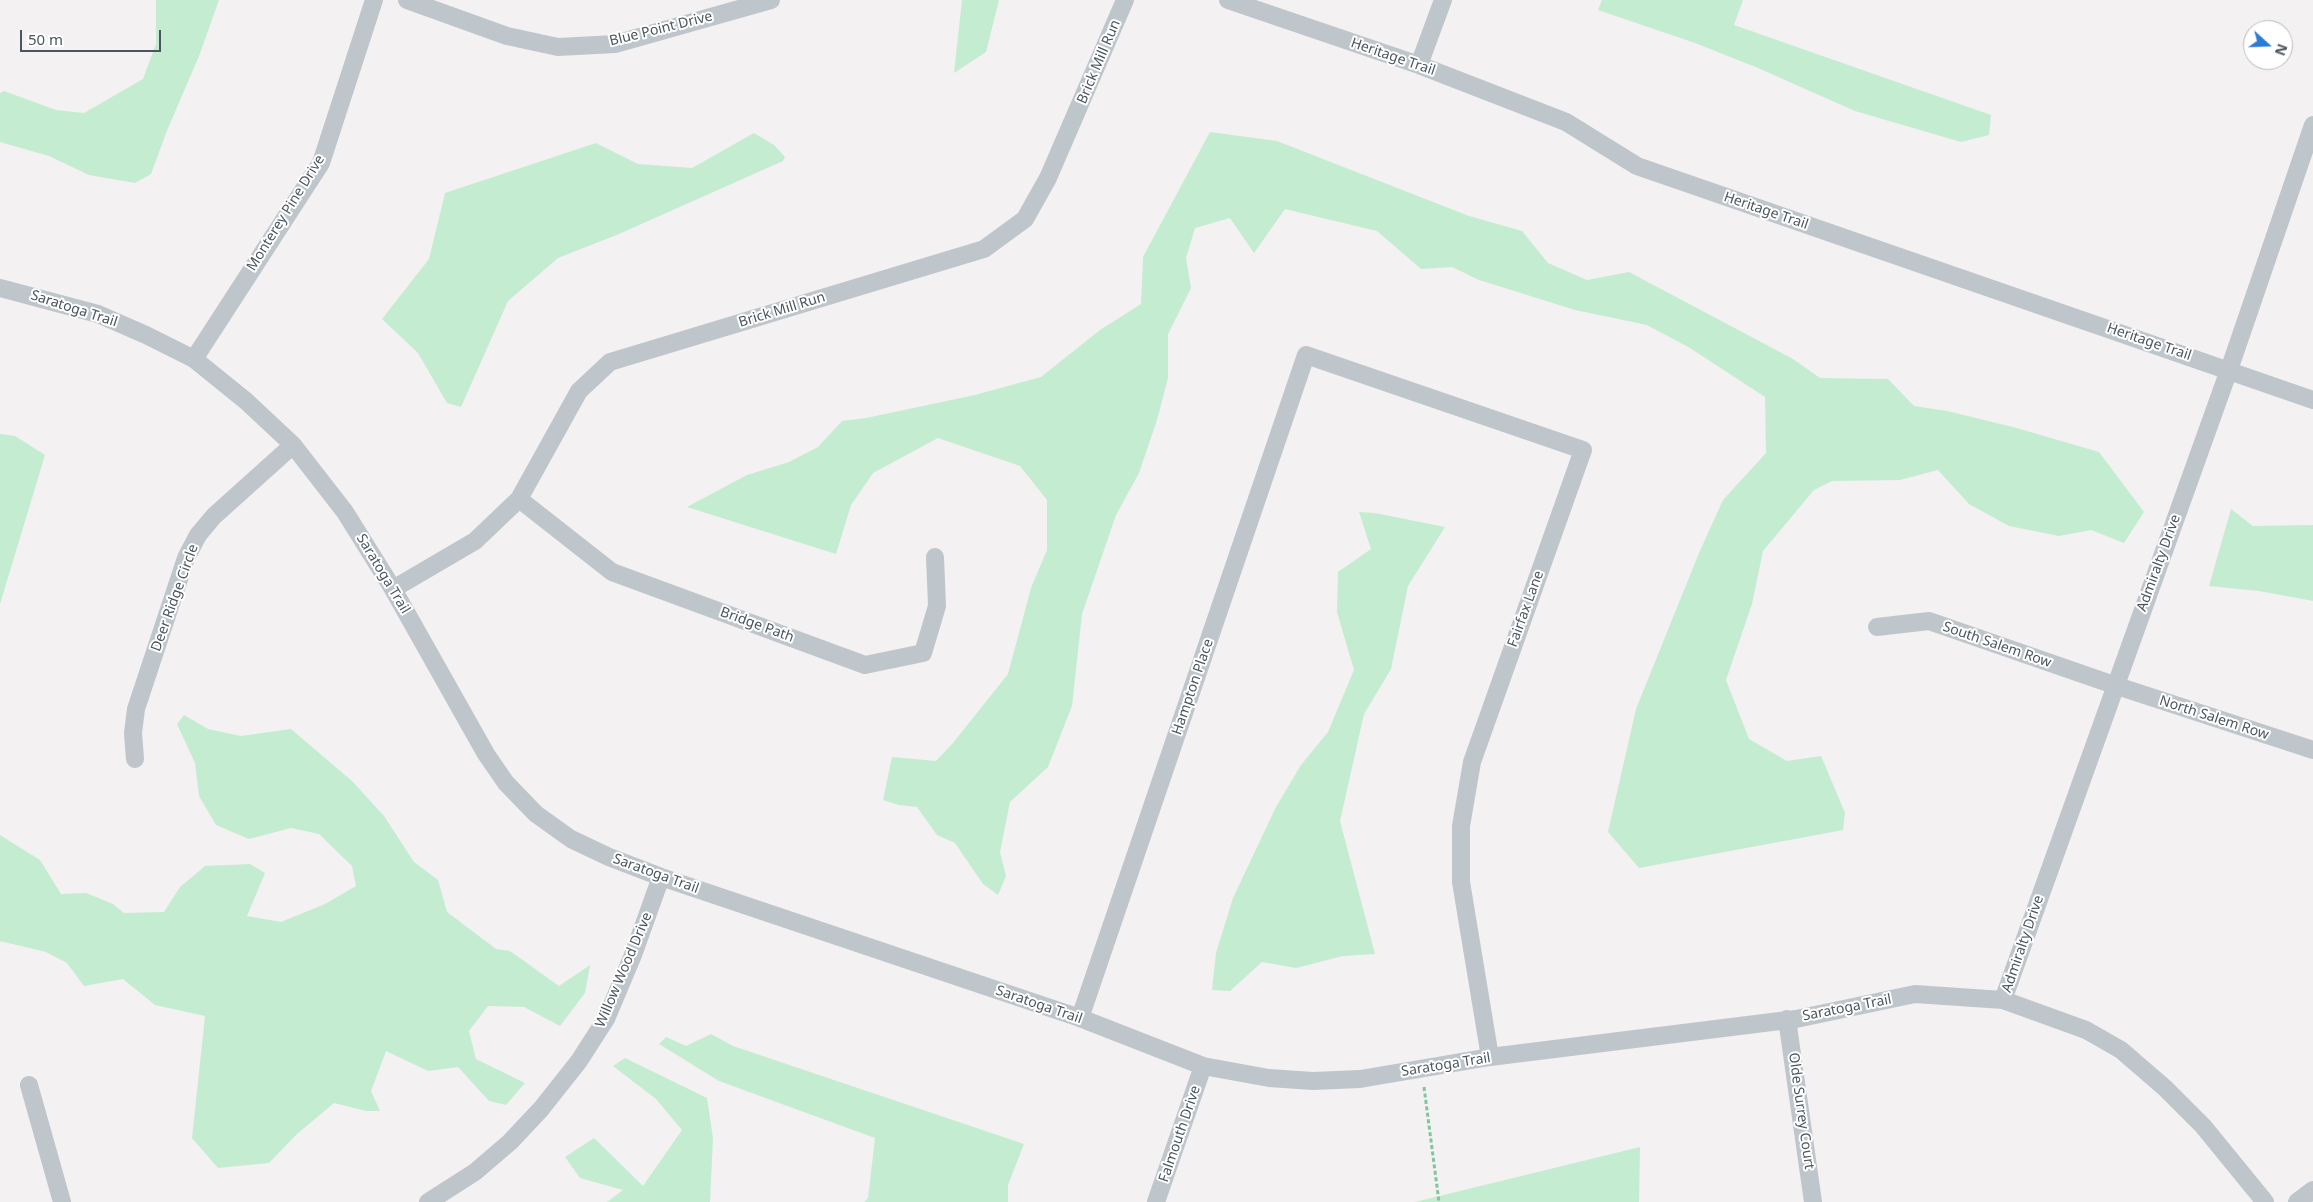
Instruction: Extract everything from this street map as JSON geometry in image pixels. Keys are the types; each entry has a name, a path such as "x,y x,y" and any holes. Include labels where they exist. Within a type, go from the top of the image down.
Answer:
{"street":[{"name":"Monterey Pine Drive","path":"194,358 321,163 374,0"},
{"name":"Blue Point Drive","path":"407,0 507,36 558,47 615,44 771,0"},
{"name":"Brick Mill Run","path":"393,589 475,541 519,499 579,391 610,362 984,249 1025,219 1048,178 1125,0"},
{"name":"Heritage Trail","path":"1228,0 1419,65 1566,122 1637,166 2313,400"},
{"path":"1419,65 1443,0"},
{"name":"Admiralty Drive","path":"2003,1000 2114,685 2229,370 2313,126"},
{"name":"Saratoga Trail","path":"0,288 98,314 146,335 194,358 246,401 293,445 345,512 393,589 486,754 506,783 536,814 571,839 609,857 661,877 1080,1018 1203,1066 1269,1078 1313,1081 1360,1079 1490,1057 1787,1019 1915,994 2003,1000 2086,1030 2121,1050 2165,1088 2203,1126 2265,1202"},
{"name":"Hampton Place","path":"1080,1018 1306,355"},
{"name":"Fairfax Lane","path":"1306,355 1583,450 1472,762 1461,826 1461,882 1490,1057"},
{"name":"Deer Ridge Circle","path":"135,759 133,733 136,709 190,550 198,535 214,516 293,445"},
{"name":"Bridge Path","path":"519,499 612,572 865,664 923,653 936,606 935,557"},
{"name":"South Salem Row","path":"1877,627 1929,621 2114,685"},
{"name":"North Salem Row","path":"2114,685 2313,750"},
{"name":"Willow Wood Drive","path":"428,1202 475,1172 510,1142 541,1109 579,1061 606,1019 633,955 661,877"},
{"name":"Olde Surrey Court","path":"1787,1019 1813,1202"},
{"name":"Falmouth Drive","path":"1156,1202 1203,1066"},
{"path":"29,1085 62,1202"},
{"path":"2297,1202 2313,1190"}],"path":[{"path":"1421,1069 1439,1202"}],"green space":[{"path":"156,0 219,0 199,56 166,133 151,174 135,183 89,175 49,156 0,142 0,93 4,91 56,110 84,113 143,79 156,44"},
{"path":"962,0 999,0 986,52 954,73"},
{"path":"1602,0 1743,0 1734,25 1991,115 1989,135 1961,142 1855,111 1758,68 1695,43 1598,10"},
{"path":"1210,132 1277,141 1469,216 1522,231 1548,263 1587,280 1629,272 1793,359 1820,378 1888,379 1914,406 1947,411 2013,427 2099,452 2144,512 2124,543 2091,530 2059,536 2009,526 1969,504 1938,470 1900,480 1832,481 1814,490 1763,551 1752,604 1726,680 1749,739 1787,761 1821,756 1845,813 1843,830 1639,868 1608,832 1636,709 1699,553 1723,500 1766,453 1765,397 1690,348 1647,325 1575,310 1479,280 1452,267 1421,269 1377,231 1285,209 1254,253 1230,218 1195,228 1186,258 1191,288 1168,334 1168,378 1157,420 1139,473 1116,515 1082,614 1072,706 1048,767 1010,802 1000,852 1006,876 998,895 983,884 955,843 937,835 917,807 899,805 883,800 892,757 936,761 953,743 1008,674 1031,588 1047,550 1047,500 1020,466 938,438 873,473 851,505 836,554 687,507 747,475 789,462 818,447 842,421 866,418 975,395 1041,377 1100,330 1141,304 1143,257"},
{"path":"754,133 774,145 785,157 783,161 619,234 558,258 508,301 461,407 447,403 418,353 382,319 429,259 445,193 596,143 638,164 692,168"},
{"path":"0,434 15,436 45,455 0,604"},
{"path":"2231,509 2253,526 2313,525 2313,601 2259,591 2209,586"},
{"path":"1359,512 1375,513 1445,527 1408,586 1391,669 1364,714 1340,821 1375,954 1343,956 1296,968 1262,962 1230,991 1212,990 1216,953 1233,898 1276,807 1301,765 1328,732 1354,670 1337,612 1338,572 1371,549"},
{"path":"184,715 208,729 241,736 291,729 352,781 384,816 414,862 438,880 447,912 496,949 510,951 559,986 590,965 585,993 560,1026 524,1007 488,1006 469,1031 476,1059 525,1083 506,1105 489,1101 458,1067 428,1071 386,1051 371,1091 380,1111 366,1111 334,1103 297,1134 269,1163 218,1168 192,1138 205,1016 155,1005 123,979 84,986 67,963 46,952 0,941 0,835 40,860 61,894 86,893 113,904 124,913 164,912 180,887 205,866 250,864 265,873 247,916 281,922 325,904 356,886 352,866 319,834 291,828 249,839 216,825 199,796 195,763 177,724"},
{"path":"711,1034 733,1046 1024,1144 1008,1185 1008,1202 864,1202 868,1198 875,1138 719,1081 659,1044 666,1037 686,1046"},
{"path":"625,1058 707,1098 713,1138 710,1202 607,1202 623,1190 580,1178 565,1157 594,1138 643,1186 682,1130 656,1099 613,1066"},
{"path":"1640,1147 1639,1202 1415,1202"}]}
